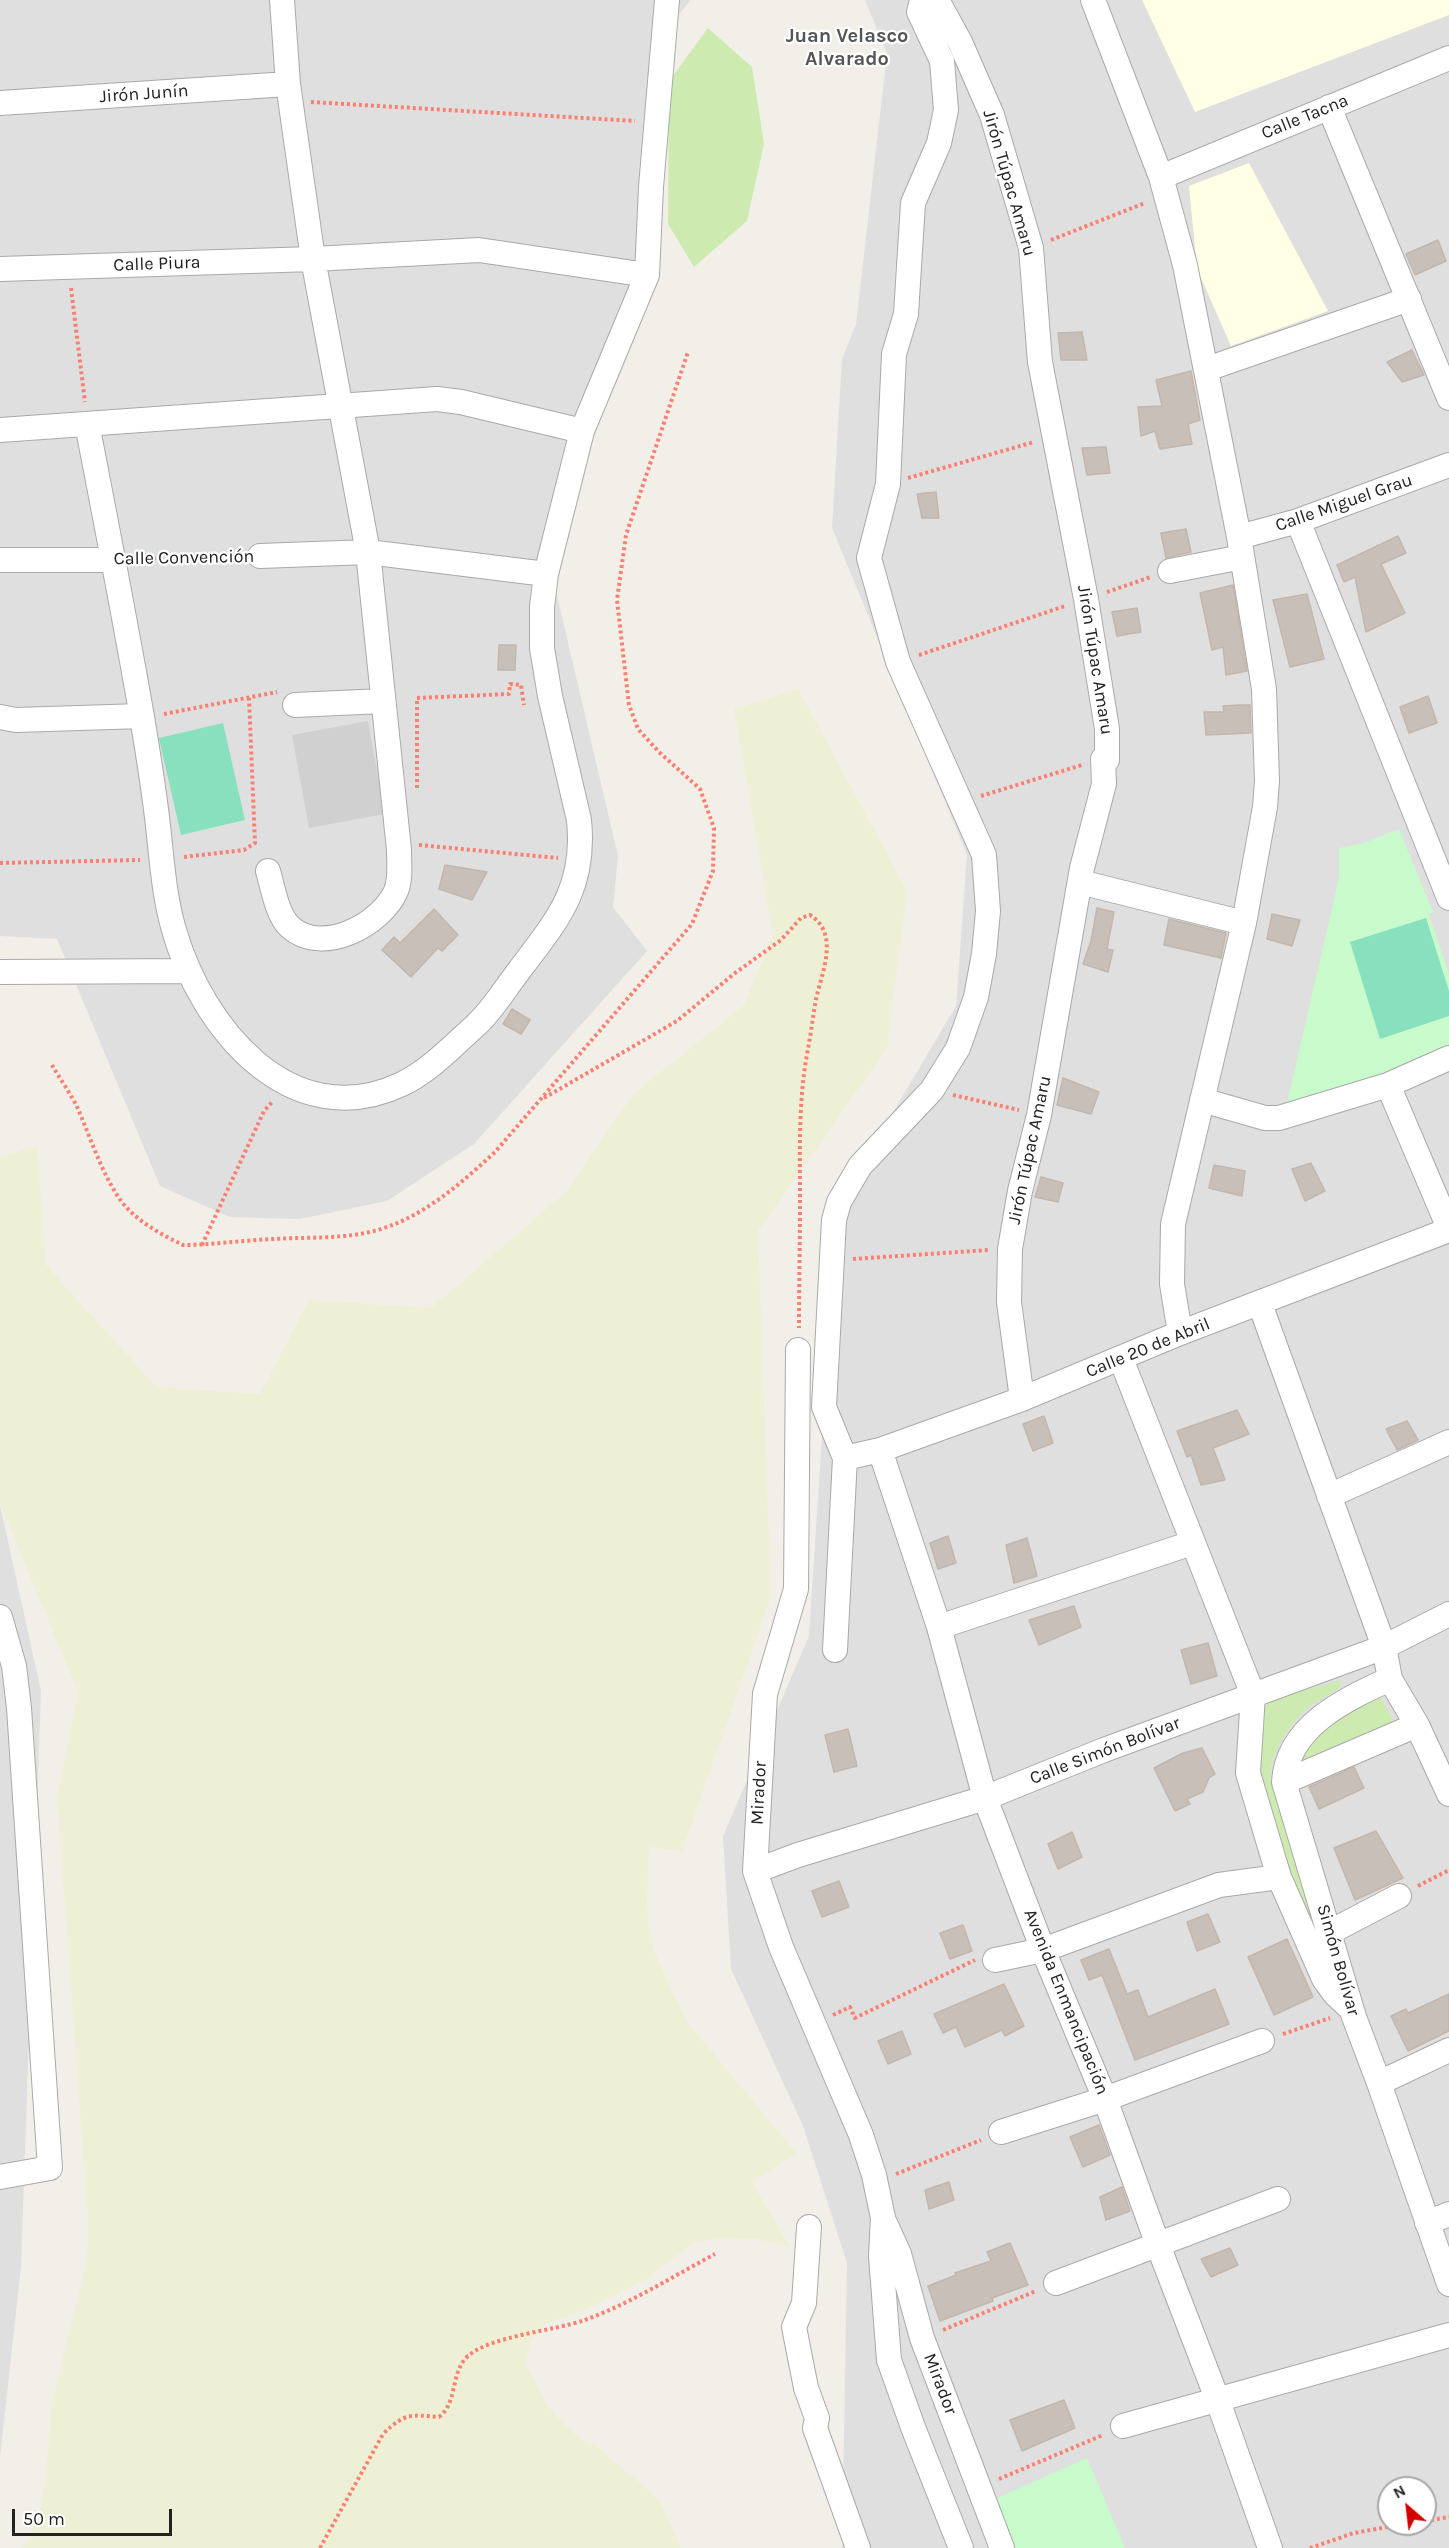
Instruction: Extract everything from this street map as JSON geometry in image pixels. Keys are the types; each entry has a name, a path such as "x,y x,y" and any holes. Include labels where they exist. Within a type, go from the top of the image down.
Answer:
{"street":[{"path":"267,872 283,919 292,928 320,938 359,929 376,918 389,904 399,883 399,850 368,552 313,259 290,92 282,0"},
{"path":"87,424 153,782 165,892 174,930 188,971 213,1014 237,1046 258,1067 288,1085 312,1093 353,1097 376,1093 399,1085 429,1066 483,1019 560,915 570,895 579,860 579,820 550,696 542,648 542,607 546,574 582,431 647,275 651,187 667,0"},
{"path":"835,1650 844,1458 824,1407 830,1257 834,1220 839,1202 861,1166 932,1090 958,1048 976,997 984,954 988,911 984,855 898,662 868,558 888,484 894,354 906,314 913,203 939,142 946,110 942,61 919,12 922,0"},
{"name":"Jirón Túpac Amaru","path":"937,0 960,42 992,115 1031,248 1040,362 1086,599 1107,729 1107,759 1103,759 1104,784 1080,882 1039,1115 1020,1191 1010,1249 1009,1302 1022,1399"},
{"path":"1093,0 1161,177 1185,265 1207,369 1264,689 1267,781 1265,807 1244,923 1173,1224 1172,1284 1180,1333"},
{"name":"Calle Tacna","path":"1161,177 1449,58"},
{"name":"Jirón Junín","path":"0,103 290,92"},
{"path":"1329,107 1449,398"},
{"name":"Calle Piura","path":"0,269 313,259 479,250 647,275"},
{"path":"1207,369 1408,299"},
{"path":"0,430 437,399 461,402 582,431"},
{"name":"Calle Miguel Grau","path":"1170,571 1240,547 1298,521 1449,465"},
{"path":"1298,521 1449,898"},
{"name":"Calle Convención","path":"260,556 368,552 546,574"},
{"name":"Calle Convención","path":"0,560 113,560"},
{"path":"295,705 383,701"},
{"path":"0,717 16,720 142,716"},
{"path":"1080,882 1244,923"},
{"path":"0,972 188,971"},
{"path":"1202,1100 1265,1118 1279,1118 1388,1085 1449,1058"},
{"path":"1388,1085 1449,1229"},
{"name":"Calle 20 de Abril","path":"844,1458 880,1450 1022,1399 1180,1333 1449,1229"},
{"path":"1260,1304 1383,1647 1390,1679 1417,1725 1449,1794"},
{"name":"Mirador","path":"798,1350 796,1589 765,1694 755,1871 781,1947 861,2135 874,2175 883,2218 899,2253 922,2338 1002,2548"},
{"path":"1121,1359 1252,1695 1248,1773 1279,1877 1324,1979 1335,1994 1352,2010"},
{"path":"1329,1496 1449,1442"},
{"name":"Avenida Enmancipación","path":"880,1450 939,1627 985,1798 1043,1950 1105,2100 1218,2401 1270,2548"},
{"path":"939,1627 1192,1543"},
{"name":"Calle Simón Bolívar","path":"755,1871 798,1855 985,1798 1104,1750 1383,1647 1449,1614"},
{"path":"0,1617 14,1666 19,1708 50,2168 0,2177"},
{"path":"1390,1679 1349,1698 1322,1716 1292,1751 1285,1767 1284,1782 1417,1725"},
{"name":"Simón Bolívar","path":"1284,1782 1352,2010 1449,2284"},
{"path":"995,1960 1043,1950 1219,1886 1279,1877"},
{"path":"1330,1932 1399,1896"},
{"path":"1001,2132 1105,2100 1262,2041"},
{"path":"1379,2082 1449,2050"},
{"path":"1056,2283 1278,2199"},
{"path":"1427,2223 1449,2214"},
{"name":"Mirador","path":"883,2218 881,2256 890,2360 914,2430 961,2548"},
{"path":"809,2228 804,2303 794,2327 806,2388 817,2418 815,2428 858,2548"},
{"path":"1123,2426 1449,2335"}],"path":[{"path":"290,92 657,122"},
{"path":"1031,248 1151,200"},
{"path":"69,267 87,424"},
{"path":"52,1065 77,1108 93,1148 120,1199 137,1216 162,1234 183,1245 366,1233 400,1222 431,1205 461,1183 495,1152 692,924 713,871 714,828 700,789 659,752 638,729 629,705 617,600 626,535 688,352"},
{"path":"888,484 1056,436"},
{"name":"Calle Convención","path":"113,560 260,556"},
{"path":"898,662 1170,571"},
{"path":"417,789 417,698 509,694 510,684 521,685 524,705"},
{"path":"142,716 292,690 295,705"},
{"path":"0,863 161,859 244,850 255,843 249,698"},
{"path":"960,802 1103,759"},
{"path":"417,834 417,845 579,860"},
{"path":"541,1100 677,1021 735,973 781,940 801,918 810,915 816,919 823,930 827,946 827,963 816,999 802,1093 798,1350"},
{"path":"202,1245 264,1111 288,1085"},
{"path":"932,1090 1039,1115"},
{"path":"830,1257 857,1259 1010,1249"},
{"path":"1399,1896 1449,1870"},
{"path":"838,2012 850,2007 855,2018 991,1952 995,1960"},
{"path":"1262,2041 1352,2010"},
{"path":"890,2176 1001,2132"},
{"path":"320,2548 383,2434 394,2423 406,2416 419,2414 439,2417 446,2412 458,2373 467,2357 505,2339 559,2328 586,2319 661,2285 715,2254"},
{"path":"933,2334 1056,2283"},
{"path":"998,2480 1123,2426"},
{"path":"1310,2548 1354,2533 1377,2529"}],"shaded area":[{"path":"0,0 691,0 669,26 643,270 552,574 618,856 613,907 647,951 474,1144 387,1201 300,1219 230,1217 160,1186 57,939 0,936"},
{"path":"865,0 1449,0 1449,2548 842,2548 847,2263 803,2126 731,1969 723,1836 809,1636 830,1314 834,1212 956,1006 967,855 832,528 842,359 856,324 887,54"},
{"path":"1142,0 1449,0 1449,15 1195,112"},
{"path":"1249,163 1328,311 1231,346 1197,269 1189,186"},
{"path":"798,689 907,891 887,1048 758,1231 771,1597 682,1851 649,1847 647,1900 648,1925 654,1950 672,1993 689,2024 796,2153 752,2182 790,2247 757,2239 722,2238 693,2243 645,2280 583,2311 546,2324 530,2343 526,2363 546,2404 560,2420 579,2438 600,2449 659,2499 681,2548 22,2548 38,2521 46,2476 52,2402 87,2261 88,2221 57,1797 78,1692 0,1504 0,1157 37,1146 46,1265 156,1387 260,1394 309,1300 431,1308 566,1192 634,1093 744,1005 773,935 734,709"},
{"path":"368,721 385,814 309,828 292,735"},
{"path":"0,1505 41,1691 21,2267 0,2458"}],"green space":[{"path":"708,28 752,67 764,144 747,221 694,267 668,224 669,81"},
{"path":"223,723 245,820 181,835 159,738"},
{"path":"1399,829 1433,912 1429,915 1449,974 1449,1044 1374,1076 1287,1103 1339,878 1339,848 1364,843"},
{"path":"1426,918 1449,991 1449,1016 1380,1039 1350,942"},
{"path":"1341,1680 1339,1688 1314,1703 1299,1716 1281,1742 1270,1771 1298,1874 1330,1968 1322,1963 1259,1793 1259,1710 1280,1697"},
{"path":"1380,1696 1396,1725 1295,1770 1302,1757 1320,1735 1342,1717"},
{"path":"1087,2458 1125,2548 1014,2548 995,2499"}],"building":[{"path":"1438,240 1446,261 1415,275 1406,254"},
{"path":"1082,332 1087,360 1061,360 1058,333"},
{"path":"1412,350 1424,375 1402,382 1387,362"},
{"path":"1191,371 1200,420 1188,424 1192,444 1160,449 1155,431 1141,436 1138,407 1162,406 1156,380"},
{"path":"1106,447 1110,473 1087,475 1082,448"},
{"path":"936,492 939,518 922,518 917,494"},
{"path":"1186,529 1191,552 1166,558 1161,533"},
{"path":"1398,536 1406,553 1381,564 1405,613 1366,632 1355,577 1344,582 1337,565"},
{"path":"1233,585 1247,671 1226,675 1223,647 1212,650 1200,593"},
{"path":"1307,594 1324,659 1290,667 1273,600"},
{"path":"1137,608 1141,632 1117,636 1112,612"},
{"path":"499,645 516,645 515,670 498,670"},
{"path":"1428,696 1437,723 1409,733 1400,707"},
{"path":"1250,705 1251,733 1206,735 1204,712 1224,712 1223,706"},
{"path":"445,865 487,872 472,900 439,889"},
{"path":"1097,908 1114,912 1107,949 1113,950 1108,972 1083,964 1091,941"},
{"path":"434,909 458,935 442,951 438,948 411,977 382,950 394,937 400,943"},
{"path":"1272,914 1300,920 1292,946 1267,939"},
{"path":"1169,919 1226,933 1221,958 1164,945"},
{"path":"512,1009 530,1020 521,1034 503,1024"},
{"path":"1063,1078 1099,1092 1091,1114 1057,1105"},
{"path":"1311,1163 1325,1191 1305,1201 1292,1169"},
{"path":"1214,1165 1245,1171 1242,1196 1209,1188"},
{"path":"1041,1177 1063,1183 1058,1202 1035,1197"},
{"path":"1237,1410 1249,1434 1213,1448 1225,1480 1201,1485 1191,1455 1187,1457 1177,1431"},
{"path":"1044,1416 1053,1443 1033,1451 1023,1424"},
{"path":"1407,1421 1418,1440 1397,1450 1386,1429"},
{"path":"948,1536 956,1563 938,1569 930,1543"},
{"path":"1027,1538 1037,1576 1014,1583 1006,1545"},
{"path":"1074,1606 1081,1627 1039,1645 1029,1620"},
{"path":"1208,1643 1217,1676 1191,1684 1181,1650"},
{"path":"848,1729 857,1766 834,1772 825,1735"},
{"path":"1202,1748 1215,1774 1209,1778 1203,1792 1187,1799 1190,1804 1175,1811 1154,1768 1183,1753"},
{"path":"1354,1767 1364,1788 1319,1809 1309,1787"},
{"path":"1376,1831 1403,1878 1355,1900 1334,1848"},
{"path":"1072,1832 1082,1857 1058,1869 1048,1844"},
{"path":"839,1881 849,1907 822,1917 812,1891"},
{"path":"1208,1914 1220,1942 1197,1951 1187,1922"},
{"path":"963,1925 972,1951 950,1959 940,1933"},
{"path":"1287,1939 1313,1997 1274,2015 1248,1957"},
{"path":"1109,1949 1127,1994 1138,1990 1148,2017 1215,1989 1229,2024 1135,2060 1102,1975 1089,1980 1081,1960"},
{"path":"1004,1984 1024,2026 1005,2036 1002,2030 965,2047 956,2027 943,2033 934,2014"},
{"path":"1449,1994 1449,2031 1408,2051 1391,2016 1406,2009 1408,2013"},
{"path":"902,2031 911,2054 888,2064 878,2041"},
{"path":"1099,2125 1110,2155 1083,2167 1070,2137"},
{"path":"949,2182 954,2200 929,2209 925,2190"},
{"path":"1122,2187 1130,2211 1106,2220 1100,2197"},
{"path":"1010,2243 1028,2285 940,2321 928,2286 956,2275 955,2273 991,2261 987,2252"},
{"path":"1230,2248 1238,2265 1211,2277 1201,2259"},
{"path":"1064,2400 1075,2428 1022,2451 1010,2420"}],"district":[{"name":"Juan Velasco Alvarado","path":"847,48"}]}
